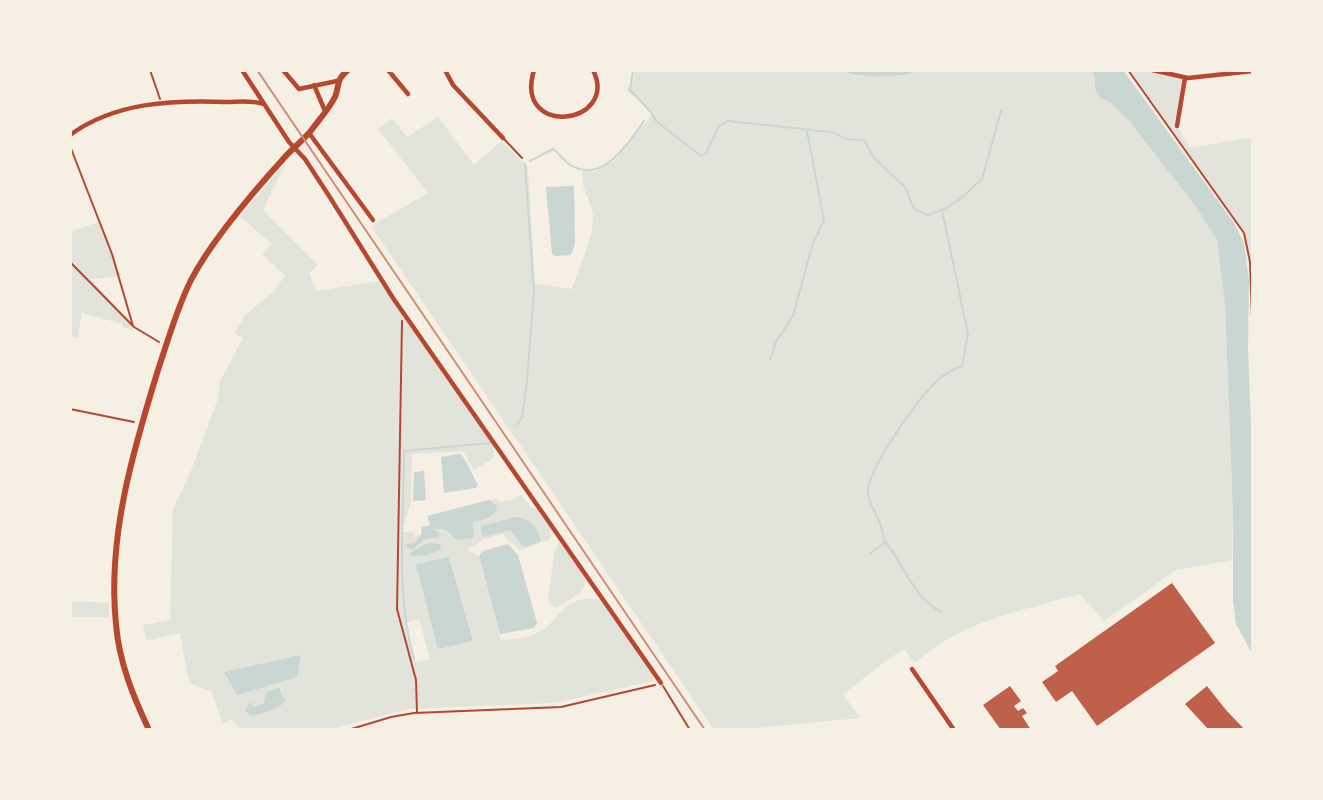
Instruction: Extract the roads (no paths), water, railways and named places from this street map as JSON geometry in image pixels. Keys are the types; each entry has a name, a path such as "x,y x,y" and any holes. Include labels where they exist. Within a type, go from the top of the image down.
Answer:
{"main road":[{"path":"149,730 131,691 122,659 116,626 115,599 119,534 130,466 142,423 166,346 191,282 203,261 294,147 309,133 336,94 337,81 348,70"}],"street":[{"path":"242,70 331,199 380,279 661,683"},
{"path":"283,70 299,89 337,81"},
{"path":"388,70 408,94"},
{"path":"445,70 453,85 503,138"},
{"path":"534,70 531,85 537,105 551,116 561,118 575,116 587,109 595,98 597,87 593,70"},
{"path":"1152,70 1185,78 1253,71"},
{"path":"1177,126 1185,78"},
{"path":"314,85 325,111"},
{"path":"70,135 103,115 122,110 196,101 258,102 264,105"},
{"path":"309,133 373,220"},
{"path":"912,669 954,730"}],"lane":[{"path":"1128,70 1246,238 1250,262 1253,345"},
{"path":"503,138 523,158"}],"waterway":[{"path":"633,70 630,90 656,121 701,156 706,153 719,126 728,121 831,132 847,139 864,140 874,158 905,187 914,209 928,215 942,210 968,334 962,366 944,375 930,388 908,415 877,465 868,495 885,542 871,553"},
{"path":"942,210 959,200 982,179 1001,111"},
{"path":"530,161 553,149 569,164 592,170 603,166 622,151 644,121"},
{"path":"770,359 777,340 793,316 812,246 824,220 807,131"},
{"path":"517,425 522,417 527,380 534,292 525,164"},
{"path":"414,659 402,582 404,451 490,443"},
{"path":"886,543 923,598 941,612"}],"railway":[{"path":"257,70 705,730"}]}
